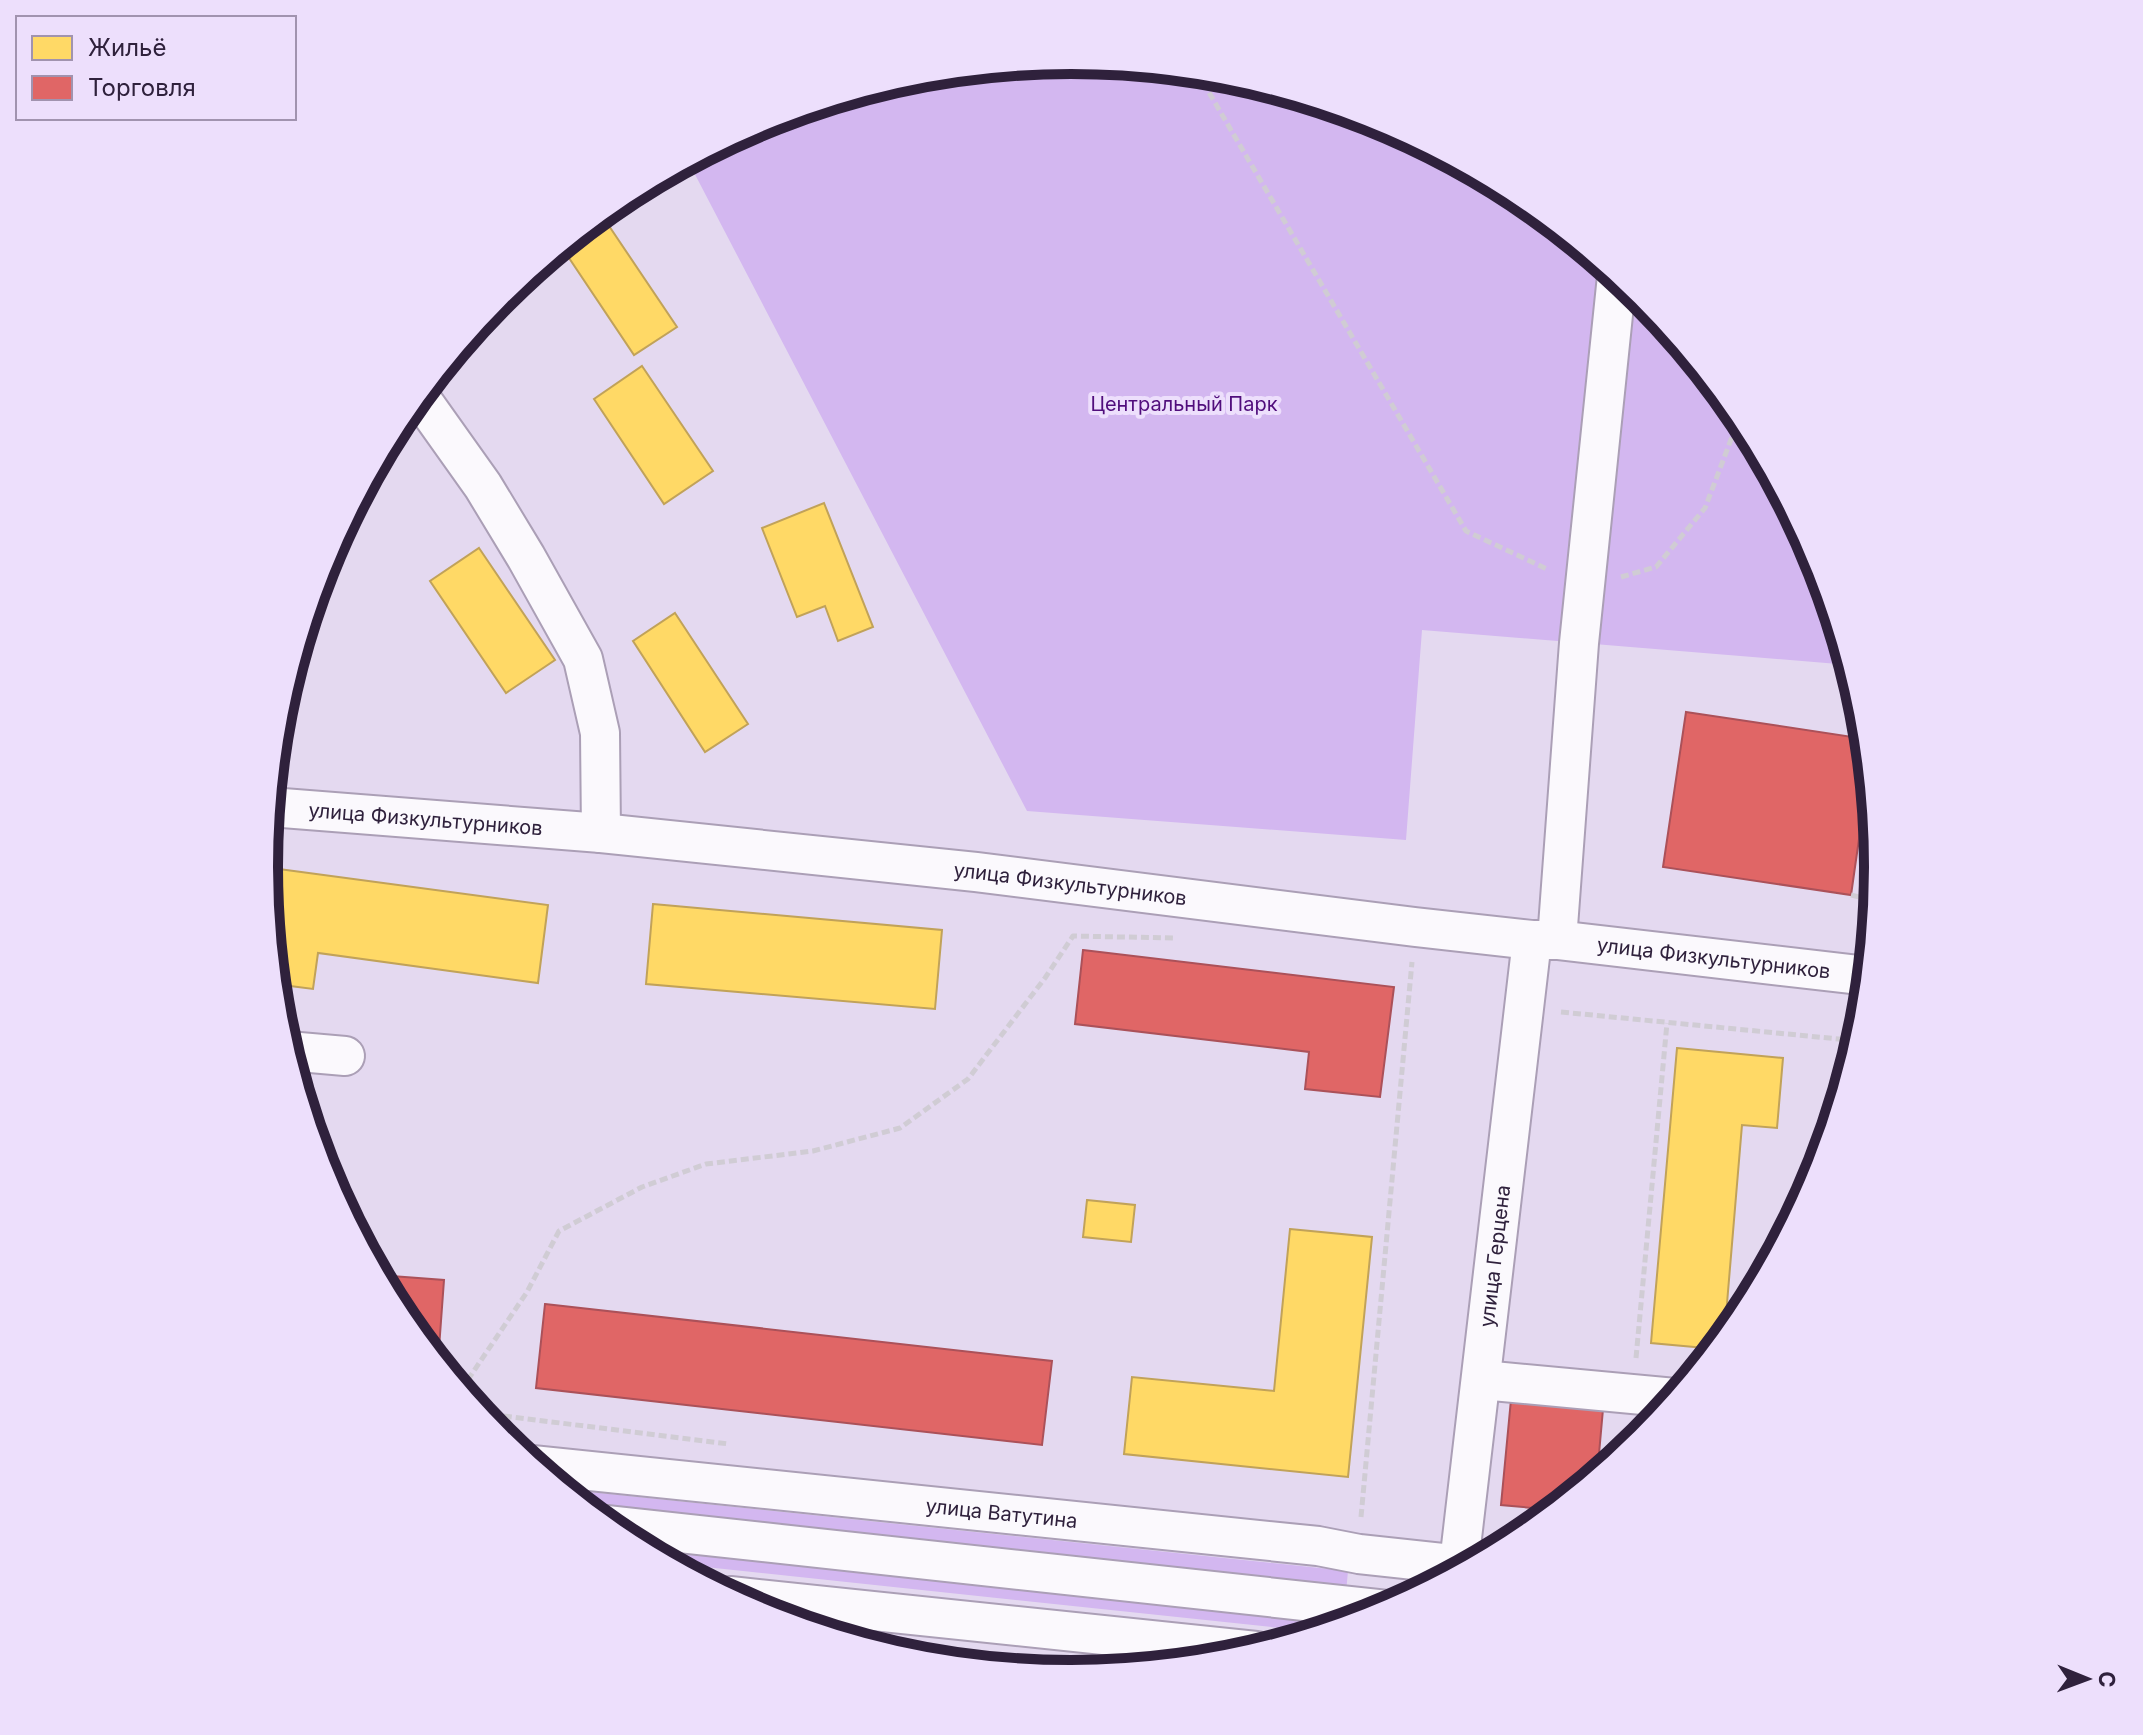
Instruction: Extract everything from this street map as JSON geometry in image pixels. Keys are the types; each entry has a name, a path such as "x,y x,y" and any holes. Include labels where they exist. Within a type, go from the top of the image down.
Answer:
{"street":[{"name":"улица Герцена","path":"1463,1558 1482,1380 1545,940 1586,587 1616,290"},
{"path":"426,406 483,486 583,659 600,733 601,833"},
{"name":"улица Физкультурников","path":"281,808 601,833 976,872 1415,927 1857,975"},
{"path":"300,1052 345,1056"},
{"path":"1482,1380 1663,1397"},
{"name":"улица Ватутина","path":"552,1467 1302,1545 1448,1565"},
{"path":"632,1528 1359,1607"},
{"path":"765,1600 1219,1647"}],"path":[{"path":"1205,86 1466,531 1586,587 1656,567 1705,508 1734,432"},
{"path":"1851,895 1864,898"},
{"path":"1359,1554 1415,927"},
{"path":"467,1381 527,1292 559,1231 642,1187 706,1164 813,1151 900,1128 968,1079 1073,936 1184,938"},
{"path":"1553,1011 1846,1040"},
{"path":"1630,1432 1667,1023"}],"green space":[{"name":"Центральный Парк","path":"1072,74 1175,81 1226,89 1327,116 1375,134 1468,180 1555,238 1595,271 1633,306 1701,384 1759,471 1783,517 1805,564 1838,664 1422,630 1406,840 1027,811 693,171 768,134 816,116 917,89 968,81"},
{"path":"581,1491 1348,1571 1344,1613 1293,1629 696,1566 631,1527"}],"building: Жильё":[{"path":"608,224 677,327 634,355 567,255"},
{"path":"642,366 713,471 664,504 594,399"},
{"path":"824,503 873,627 838,641 825,606 797,617 762,528"},
{"path":"479,548 555,660 506,693 430,581"},
{"path":"675,613 748,724 705,752 633,641"},
{"path":"278,869 548,905 538,983 318,953 313,989 287,986"},
{"path":"653,904 942,930 935,1009 646,984"},
{"path":"1677,1048 1783,1058 1777,1128 1742,1125 1726,1315 1703,1348 1651,1343"},
{"path":"1087,1200 1135,1205 1131,1242 1083,1237"},
{"path":"1290,1229 1372,1237 1348,1477 1124,1454 1132,1377 1274,1391"}],"building: Торговля":[{"path":"1686,712 1854,737 1863,813 1851,895 1663,867"},
{"path":"1083,950 1394,987 1380,1097 1305,1089 1309,1052 1075,1024"},
{"path":"392,1276 444,1280 439,1347"},
{"path":"545,1304 1052,1361 1042,1445 536,1388"},
{"path":"1512,1389 1604,1398 1598,1461 1539,1508 1501,1505"}]}
